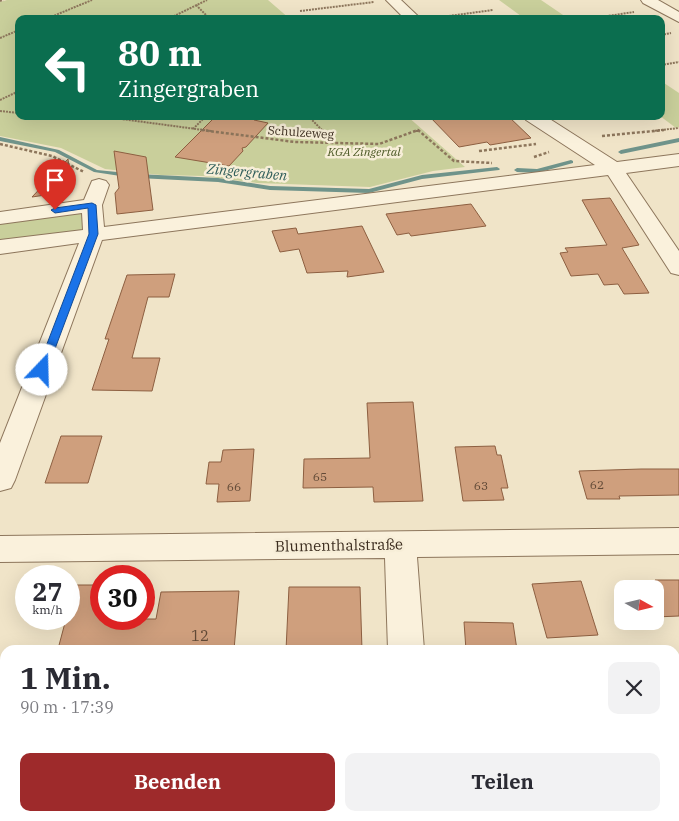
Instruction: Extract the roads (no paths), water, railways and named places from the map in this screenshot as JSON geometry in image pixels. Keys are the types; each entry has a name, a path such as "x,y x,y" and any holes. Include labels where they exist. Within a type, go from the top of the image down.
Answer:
{"street":[{"path":"648,0 679,18"},
{"path":"387,1 408,15"},
{"path":"538,120 613,168 679,268"},
{"path":"0,247 679,160"},
{"path":"0,480 94,234 92,205 99,185"},
{"path":"0,218 92,205"},
{"name":"Blumenthalstraße","path":"0,549 679,541"},
{"path":"400,544 406,645"}],"waterway":[{"name":"Zingergraben","path":"0,139 57,151 96,171 127,175"},
{"name":"Zingergraben","path":"621,152 679,140"},
{"name":"Zingergraben","path":"517,170 537,171 571,162"},
{"name":"Zingergraben","path":"138,176 218,180 270,188 369,191 422,177 497,169"}],"park label":[{"name":"KGA Zingertal","path":"364,151"}]}
